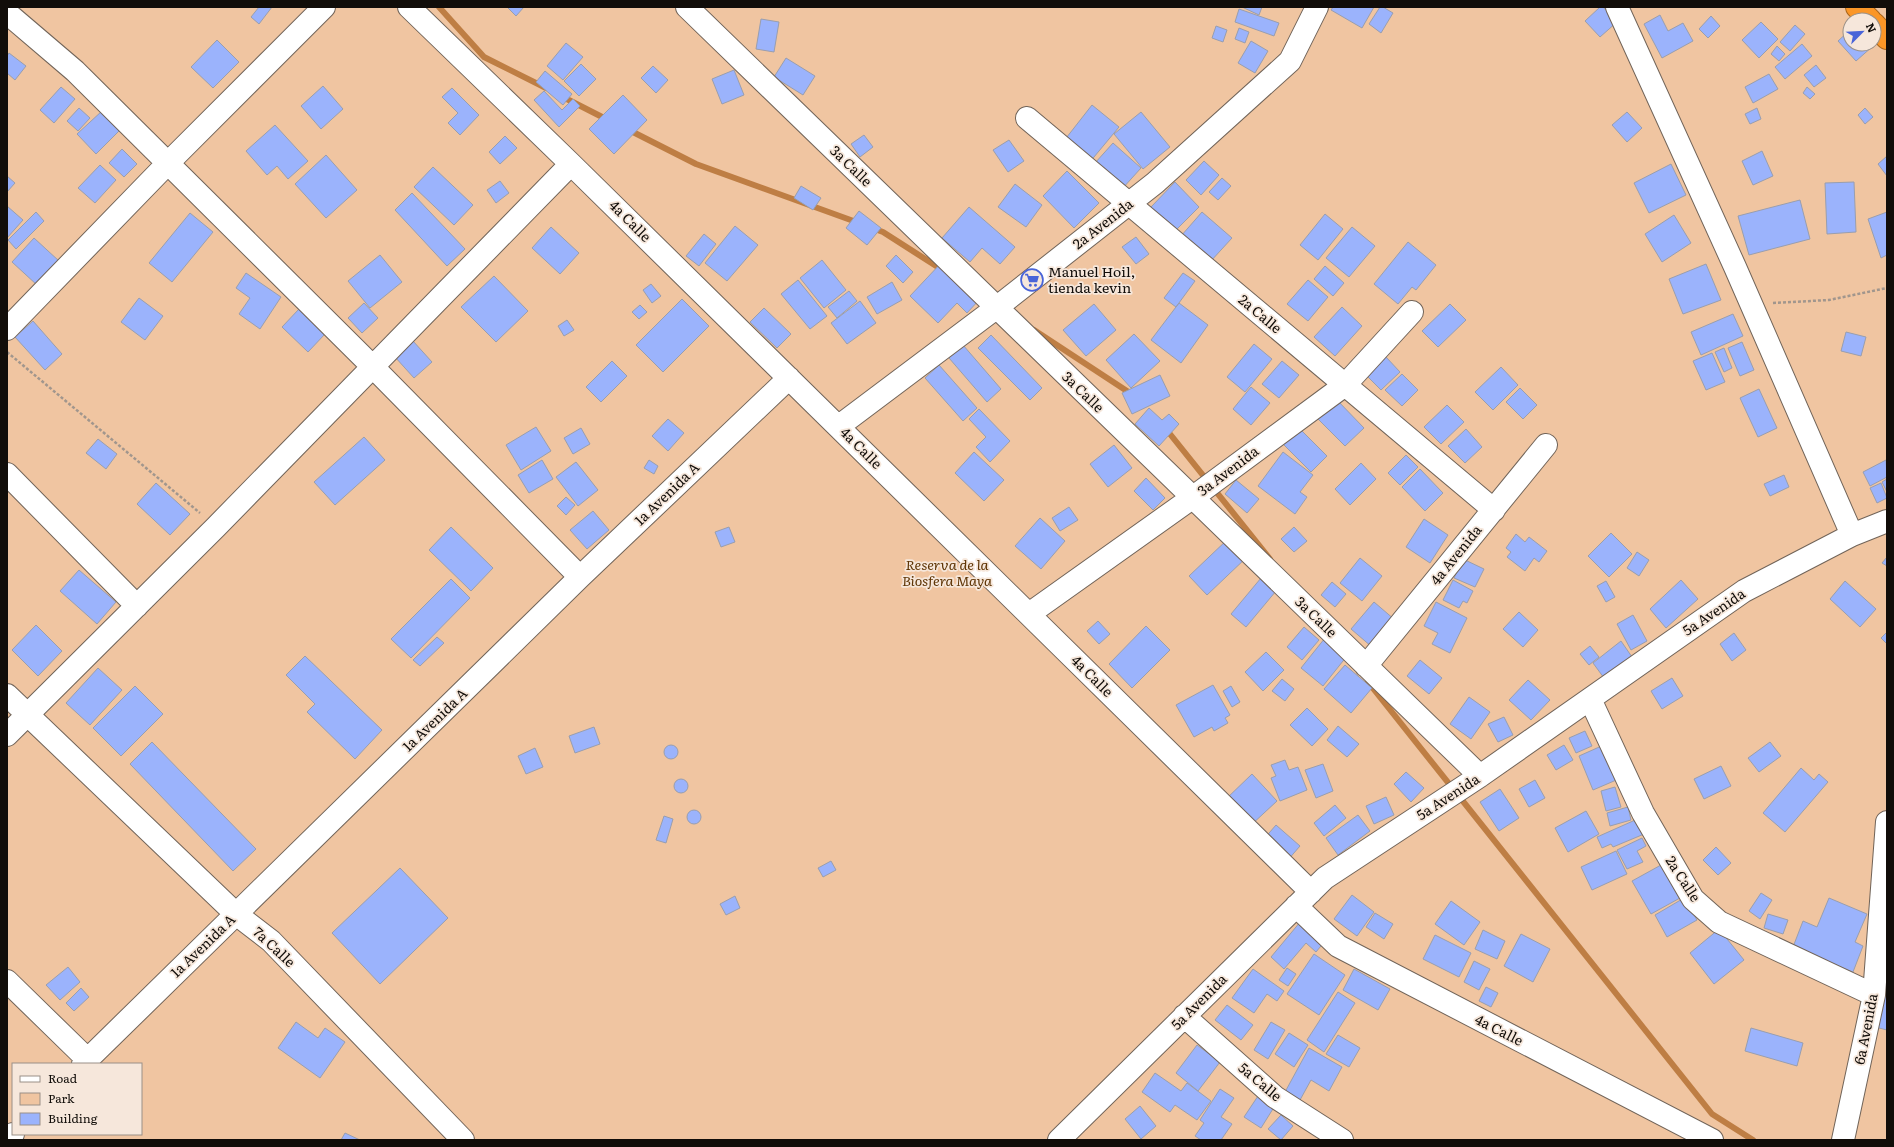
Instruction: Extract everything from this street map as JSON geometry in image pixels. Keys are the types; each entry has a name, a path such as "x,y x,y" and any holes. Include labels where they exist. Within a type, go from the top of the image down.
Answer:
{"street":[{"path":"7,329 168,163 324,7"},
{"name":"4a Calle","path":"409,7 839,426 1029,614 1304,899 1338,946 1712,1140"},
{"name":"3a Calle","path":"687,7 1480,776"},
{"name":"2a Avenida","path":"839,426 996,308 1155,183 1290,61 1317,7"},
{"path":"1617,7 1751,304 1852,535"},
{"path":"7,13 75,71 372,366 580,577"},
{"name":"2a Calle","path":"1026,118 1494,510"},
{"path":"7,735 216,527 571,164"},
{"name":"3a Avenida","path":"1029,614 1192,498 1345,385 1412,312"},
{"name":"1a Avenida A","path":"85,1062 580,577 789,378"},
{"name":"4a Avenida","path":"1366,666 1546,445"},
{"path":"7,474 137,606"},
{"name":"5a Avenida","path":"1064,1138 1184,1016 1325,878 1480,776 1744,591 1852,535 1887,521"},
{"name":"7a Calle","path":"7,695 236,914 271,941 463,1140"},
{"name":"2a Calle","path":"1590,698 1643,813 1693,899 1718,922 1874,995"},
{"name":"6a Avenida","path":"1843,1140 1874,995 1887,822"},
{"path":"7,981 85,1062"},
{"name":"5a Calle","path":"1184,1016 1275,1097 1342,1140"}],"path":[{"path":"1751,304 1829,300 1887,288"},
{"path":"7,352 216,527"}],"green space":[{"name":"Reserva de la Biosfera Maya","path":"7,7 1887,7 1887,1140 7,1140"}],"building":[{"path":"259,7 272,7 259,24 251,17"},
{"path":"507,7 524,7 516,16"},
{"path":"1242,7 1262,7 1259,15"},
{"path":"1333,7 1374,7 1362,28 1331,10"},
{"path":"1380,7 1383,7 1393,13 1381,33 1369,24"},
{"path":"1600,7 1603,7 1617,22 1600,37 1585,21"},
{"path":"1239,9 1279,23 1274,36 1235,22"},
{"path":"1660,15 1668,31 1683,23 1693,41 1662,58 1644,24"},
{"path":"1711,16 1720,26 1708,38 1699,29"},
{"path":"761,19 779,22 774,52 756,49"},
{"path":"1761,22 1778,39 1759,58 1742,40"},
{"path":"1795,25 1805,34 1790,51 1780,42"},
{"path":"1216,26 1227,30 1223,42 1212,38"},
{"path":"1239,28 1249,32 1245,43 1235,39"},
{"path":"1842,37 1842,45 1838,41"},
{"path":"217,40 239,62 213,88 191,67"},
{"path":"1251,41 1268,51 1255,73 1238,63"},
{"path":"566,43 583,57 563,80 547,66"},
{"path":"1802,44 1812,56 1785,79 1775,67"},
{"path":"1777,46 1785,54 1779,61 1771,54"},
{"path":"1848,52 1866,52 1856,61"},
{"path":"9,53 26,66 15,80 7,73 7,56"},
{"path":"786,58 815,76 803,95 774,77"},
{"path":"581,64 596,79 579,96 564,81"},
{"path":"1816,65 1826,78 1814,87 1804,75"},
{"path":"653,66 668,80 656,93 641,78"},
{"path":"734,70 744,95 722,104 712,79"},
{"path":"545,71 572,94 563,105 536,82"},
{"path":"1769,74 1778,89 1753,103 1745,87"},
{"path":"323,86 343,109 321,129 301,106"},
{"path":"61,87 75,99 54,123 40,110"},
{"path":"1807,87 1815,94 1810,99 1803,93"},
{"path":"452,88 479,115 460,135 448,123 458,113 442,97"},
{"path":"544,91 562,110 573,99 580,106 559,127 534,100"},
{"path":"623,95 647,120 614,154 589,129"},
{"path":"1092,105 1119,127 1089,163 1063,142"},
{"path":"79,108 90,118 78,131 67,121"},
{"path":"1757,108 1761,119 1750,124 1745,114"},
{"path":"1865,108 1873,117 1865,124 1858,115"},
{"path":"102,111 120,130 96,154 77,134"},
{"path":"1141,112 1170,147 1143,169 1114,134"},
{"path":"1627,112 1642,128 1627,142 1612,125"},
{"path":"275,125 308,161 288,179 277,166 267,175 246,151"},
{"path":"864,135 873,147 860,157 851,144"},
{"path":"505,136 517,148 500,164 489,152"},
{"path":"1009,140 1024,161 1008,172 993,150"},
{"path":"1113,143 1141,168 1122,189 1095,163"},
{"path":"122,149 137,164 124,177 109,163"},
{"path":"1762,151 1773,176 1753,185 1742,161"},
{"path":"326,155 357,190 326,218 295,184"},
{"path":"1887,156 1887,176 1878,164"},
{"path":"1204,161 1219,175 1201,195 1186,180"},
{"path":"1671,164 1686,195 1649,213 1634,183"},
{"path":"100,165 116,180 95,203 78,188"},
{"path":"433,167 473,205 454,225 414,187"},
{"path":"1067,171 1099,203 1074,228 1043,196"},
{"path":"7,176 15,183 7,192"},
{"path":"1222,178 1231,186 1218,200 1209,192"},
{"path":"500,181 509,193 496,203 487,190"},
{"path":"1175,182 1199,207 1175,231 1151,207"},
{"path":"1854,182 1856,232 1827,234 1825,183"},
{"path":"1015,184 1042,205 1026,227 998,207"},
{"path":"801,186 821,198 813,210 794,198"},
{"path":"412,193 465,249 447,266 395,210"},
{"path":"1800,200 1810,239 1749,255 1738,216"},
{"path":"7,206 23,220 7,238"},
{"path":"969,207 1015,247 1000,264 982,248 970,262 942,238"},
{"path":"859,211 881,228 867,245 846,228"},
{"path":"36,212 44,221 16,249 8,240"},
{"path":"1202,212 1232,238 1210,262 1181,236"},
{"path":"1887,212 1887,255 1881,258 1868,219"},
{"path":"190,213 213,232 172,282 149,263"},
{"path":"1325,214 1343,229 1318,260 1300,245"},
{"path":"1674,215 1691,243 1662,262 1645,234"},
{"path":"735,226 758,245 727,281 705,263"},
{"path":"551,227 579,253 560,274 532,248"},
{"path":"1352,227 1375,246 1349,277 1326,258"},
{"path":"704,234 716,244 699,266 686,256"},
{"path":"1136,237 1149,254 1136,264 1122,247"},
{"path":"34,238 59,261 37,285 12,262"},
{"path":"1408,242 1436,265 1416,290 1412,287 1398,304 1374,284"},
{"path":"380,255 402,282 370,308 348,281"},
{"path":"896,255 913,272 903,283 886,266"},
{"path":"822,260 846,290 824,308 800,278"},
{"path":"942,262 980,299 967,313 957,303 938,323 910,296"},
{"path":"1706,264 1721,300 1683,314 1669,279"},
{"path":"1325,266 1344,283 1333,296 1314,279"},
{"path":"246,273 281,297 260,329 239,314 250,298 236,288"},
{"path":"1183,273 1195,281 1176,307 1164,298"},
{"path":"494,276 528,311 496,342 461,307"},
{"path":"798,280 827,316 810,329 781,294"},
{"path":"1308,280 1328,297 1308,321 1287,304"},
{"path":"892,282 902,300 877,314 867,297"},
{"path":"651,284 661,296 652,303 643,290"},
{"path":"849,291 857,301 837,318 828,307"},
{"path":"139,298 163,316 145,340 121,322"},
{"path":"682,299 709,326 663,372 636,345"},
{"path":"860,301 876,323 847,344 831,323"},
{"path":"364,303 378,318 362,333 348,318"},
{"path":"1179,303 1208,325 1181,363 1151,340"},
{"path":"1094,304 1116,330 1086,356 1063,330"},
{"path":"1450,304 1466,320 1438,347 1422,331"},
{"path":"640,305 647,312 639,319 632,312"},
{"path":"1342,307 1362,326 1335,356 1314,337"},
{"path":"764,308 791,334 777,348 750,322"},
{"path":"299,309 325,334 308,352 282,327"},
{"path":"1733,314 1743,336 1701,355 1691,332"},
{"path":"567,320 574,330 564,336 558,326"},
{"path":"33,321 62,354 45,370 15,337"},
{"path":"1846,332 1866,337 1861,356 1841,351"},
{"path":"1134,334 1160,361 1131,388 1106,360"},
{"path":"991,335 1042,388 1030,400 978,348"},
{"path":"413,341 432,362 414,378 395,357"},
{"path":"1742,342 1754,370 1740,376 1728,348"},
{"path":"1254,344 1272,359 1245,392 1227,377"},
{"path":"963,345 1001,389 987,402 949,358"},
{"path":"1724,348 1732,368 1724,372 1715,352"},
{"path":"1712,353 1725,382 1706,390 1693,361"},
{"path":"1386,357 1400,372 1381,390 1367,376"},
{"path":"612,361 627,376 601,402 586,387"},
{"path":"1282,361 1299,375 1279,398 1262,384"},
{"path":"939,365 977,408 963,421 925,378"},
{"path":"1501,367 1518,385 1493,410 1475,392"},
{"path":"1402,374 1418,390 1402,406 1385,390"},
{"path":"1160,375 1170,396 1132,414 1122,393"},
{"path":"1251,387 1270,403 1251,425 1233,409"},
{"path":"1520,388 1537,405 1523,419 1506,402"},
{"path":"1759,389 1777,428 1758,437 1740,398"},
{"path":"1336,399 1364,428 1345,446 1317,418"},
{"path":"1447,405 1464,422 1441,444 1424,427"},
{"path":"1149,408 1162,420 1169,414 1179,424 1159,446 1135,424"},
{"path":"979,409 1010,441 990,462 976,447 986,437 969,419"},
{"path":"668,419 684,433 668,451 652,436"},
{"path":"536,427 551,451 521,470 506,445"},
{"path":"1298,427 1327,456 1311,472 1282,443"},
{"path":"581,428 590,444 573,454 564,438"},
{"path":"1466,429 1482,447 1465,463 1448,446"},
{"path":"364,437 385,460 335,505 314,482"},
{"path":"98,439 117,454 106,469 86,453"},
{"path":"1114,445 1132,468 1108,487 1090,464"},
{"path":"974,452 1004,480 984,501 955,473"},
{"path":"1283,452 1313,475 1300,492 1307,497 1295,514 1258,486"},
{"path":"1406,455 1418,467 1400,485 1388,473"},
{"path":"542,460 553,479 529,493 518,475"},
{"path":"649,460 658,466 654,474 644,468"},
{"path":"1886,460 1887,477 1870,486 1863,472"},
{"path":"576,462 598,490 578,506 556,477"},
{"path":"1361,463 1376,479 1350,505 1335,489"},
{"path":"1420,469 1443,493 1425,511 1402,487"},
{"path":"1784,475 1789,487 1770,496 1764,484"},
{"path":"1146,478 1165,498 1153,510 1134,491"},
{"path":"1887,479 1887,492 1882,482"},
{"path":"1236,480 1259,499 1247,513 1225,494"},
{"path":"156,483 190,514 170,535 137,504"},
{"path":"1881,483 1887,498 1877,503 1870,488"},
{"path":"566,497 575,505 566,515 557,506"},
{"path":"1069,507 1078,520 1060,531 1052,518"},
{"path":"593,511 609,530 587,549 570,530"},
{"path":"1040,518 1065,541 1041,569 1015,546"},
{"path":"1424,519 1448,535 1430,563 1406,547"},
{"path":"451,527 493,568 471,591 429,550"},
{"path":"729,527 735,542 721,547 715,532"},
{"path":"1294,527 1307,541 1294,552 1281,539"},
{"path":"1611,533 1632,554 1609,577 1588,556"},
{"path":"1516,534 1525,542 1529,537 1547,551 1539,562 1534,558 1525,571 1507,557 1511,552 1506,548"},
{"path":"1229,538 1247,557 1207,595 1189,576"},
{"path":"1637,552 1649,560 1639,576 1627,568"},
{"path":"1887,557 1887,566 1882,563"},
{"path":"1360,558 1382,576 1362,601 1340,583"},
{"path":"1463,559 1484,569 1475,587 1454,578"},
{"path":"79,570 116,602 97,624 60,591"},
{"path":"1266,572 1281,585 1246,627 1231,614"},
{"path":"451,579 470,598 411,658 391,639"},
{"path":"1453,580 1473,591 1467,603 1463,601 1459,608 1443,600"},
{"path":"1681,580 1698,599 1666,628 1650,609"},
{"path":"1606,581 1615,597 1606,602 1597,586"},
{"path":"1845,581 1876,609 1860,627 1830,599"},
{"path":"1332,582 1346,594 1335,607 1321,595"},
{"path":"1374,602 1395,620 1372,647 1351,629"},
{"path":"1436,602 1467,618 1450,653 1432,644 1438,633 1424,626"},
{"path":"1519,612 1538,630 1523,647 1503,629"},
{"path":"1633,615 1647,641 1631,650 1617,624"},
{"path":"1098,621 1110,634 1099,644 1087,631"},
{"path":"36,625 62,651 38,676 12,650"},
{"path":"1146,626 1170,650 1132,688 1109,664"},
{"path":"1304,627 1319,640 1302,660 1287,647"},
{"path":"1887,632 1887,644 1881,638"},
{"path":"1734,633 1746,650 1732,661 1720,644"},
{"path":"437,637 444,643 420,666 413,660"},
{"path":"1325,638 1347,656 1323,686 1301,668"},
{"path":"1621,641 1632,657 1604,678 1593,663"},
{"path":"1590,646 1599,657 1589,665 1580,654"},
{"path":"1266,652 1284,670 1263,691 1245,672"},
{"path":"305,656 382,730 355,759 307,712 315,704 286,675"},
{"path":"1420,660 1442,678 1429,694 1407,676"},
{"path":"1345,665 1372,688 1351,713 1324,689"},
{"path":"98,668 122,690 90,725 66,703"},
{"path":"1672,678 1683,696 1662,709 1651,691"},
{"path":"1282,679 1294,689 1285,701 1272,691"},
{"path":"1528,680 1550,700 1531,720 1509,700"},
{"path":"1213,685 1230,715 1225,718 1228,723 1214,731 1212,727 1194,737 1176,705"},
{"path":"135,686 163,714 121,756 93,728"},
{"path":"1231,686 1240,702 1232,707 1223,691"},
{"path":"1469,697 1490,712 1471,739 1450,724"},
{"path":"1307,708 1328,729 1312,746 1290,725"},
{"path":"1504,717 1513,735 1498,742 1488,724"},
{"path":"1338,726 1359,744 1347,757 1327,740"},
{"path":"594,727 600,744 575,753 569,736"},
{"path":"1585,731 1592,746 1576,753 1569,738"},
{"path":"152,742 256,849 233,871 130,764"},
{"path":"1770,742 1781,756 1759,772 1748,758"},
{"path":"1606,744 1621,778 1593,790 1579,756"},
{"path":"671,745 676,747 678,752 676,757 671,759 666,757 664,752 666,747"},
{"path":"1564,745 1573,760 1556,770 1547,755"},
{"path":"535,748 543,767 526,774 518,756"},
{"path":"1285,760 1289,770 1298,767 1307,790 1280,801 1271,778 1276,776 1271,765"},
{"path":"1323,764 1333,791 1316,798 1305,770"},
{"path":"1721,766 1731,786 1704,799 1694,779"},
{"path":"1801,768 1814,780 1819,774 1828,782 1785,832 1763,813"},
{"path":"1406,772 1424,788 1411,802 1394,784"},
{"path":"1252,774 1277,801 1250,826 1225,800"},
{"path":"681,779 686,781 688,786 686,791 681,793 676,791 674,786 676,781"},
{"path":"1535,780 1545,798 1529,807 1519,789"},
{"path":"1615,787 1621,807 1606,811 1601,791"},
{"path":"1500,789 1519,818 1499,831 1480,802"},
{"path":"1386,797 1394,815 1374,824 1366,806"},
{"path":"1335,805 1346,818 1324,836 1314,823"},
{"path":"1628,807 1631,820 1610,826 1607,813"},
{"path":"694,810 699,812 701,817 699,822 694,824 689,822 687,817 689,812"},
{"path":"1586,811 1599,834 1568,852 1555,828"},
{"path":"1358,815 1370,831 1338,855 1326,838"},
{"path":"664,816 673,819 666,843 656,840"},
{"path":"1642,817 1649,832 1613,847 1611,844 1602,848 1597,837"},
{"path":"1276,825 1300,846 1287,861 1263,840"},
{"path":"1642,838 1646,846 1637,851 1643,862 1627,869 1617,850"},
{"path":"1716,847 1731,863 1718,875 1703,860"},
{"path":"1616,851 1627,874 1592,890 1581,867"},
{"path":"831,861 836,870 823,877 818,868"},
{"path":"1661,865 1680,898 1651,914 1632,881"},
{"path":"400,868 448,918 380,984 332,933"},
{"path":"1761,893 1772,900 1760,919 1749,911"},
{"path":"1352,895 1374,912 1357,936 1334,919"},
{"path":"735,896 740,908 726,915 720,904"},
{"path":"1684,898 1697,920 1667,937 1655,915"},
{"path":"1829,898 1867,914 1855,942 1863,946 1853,972 1793,947 1803,921 1817,927"},
{"path":"1451,901 1480,922 1464,945 1435,924"},
{"path":"1375,913 1393,924 1384,939 1366,927"},
{"path":"1768,914 1788,920 1783,934 1764,928"},
{"path":"1301,921 1325,941 1316,952 1306,943 1284,969 1271,957"},
{"path":"1719,929 1744,960 1714,984 1690,953"},
{"path":"1483,930 1505,941 1497,959 1475,949"},
{"path":"1521,934 1550,949 1533,982 1504,966"},
{"path":"1435,935 1471,953 1459,977 1423,959"},
{"path":"1314,954 1345,975 1319,1015 1287,994"},
{"path":"1474,961 1490,969 1479,990 1464,982"},
{"path":"68,967 80,982 60,1000 46,985"},
{"path":"1287,968 1296,974 1288,986 1279,980"},
{"path":"1253,969 1284,991 1277,1001 1267,994 1254,1013 1232,998"},
{"path":"1354,969 1390,989 1378,1010 1343,990"},
{"path":"1884,981 1887,981 1887,1030 1875,1027"},
{"path":"1486,987 1498,993 1491,1007 1479,1001"},
{"path":"81,988 89,997 74,1011 66,1003"},
{"path":"1338,992 1355,1003 1324,1052 1307,1040"},
{"path":"1227,1005 1253,1025 1241,1040 1215,1020"},
{"path":"296,1022 318,1038 325,1028 345,1042 320,1078 278,1048"},
{"path":"1271,1022 1285,1030 1268,1059 1254,1050"},
{"path":"1751,1028 1803,1043 1797,1066 1745,1051"},
{"path":"1289,1033 1308,1045 1294,1067 1275,1054"},
{"path":"1338,1035 1360,1048 1349,1067 1326,1054"},
{"path":"1197,1045 1220,1062 1198,1091 1176,1073"},
{"path":"1309,1048 1342,1067 1329,1091 1311,1080 1300,1100 1285,1092"},
{"path":"1155,1073 1181,1091 1187,1083 1211,1101 1197,1120 1175,1105 1170,1112 1142,1092"},
{"path":"1220,1089 1234,1098 1221,1117 1232,1124 1221,1140 1201,1140 1195,1136 1204,1123 1200,1120"},
{"path":"1260,1093 1276,1104 1261,1128 1244,1117"},
{"path":"1140,1106 1156,1126 1141,1139 1125,1119"},
{"path":"1281,1115 1293,1126 1281,1140 1268,1129"},
{"path":"345,1133 360,1140 341,1140"}],"waterway":[{"path":"439,7 484,57 546,88"},
{"path":"561,96 608,120"},
{"path":"627,129 696,164 859,223"},
{"path":"872,228 883,232 944,271"},
{"path":"1034,330 1133,395"},
{"path":"1166,429 1270,559"},
{"path":"1368,682 1712,1114 1753,1140"}],"place":[{"name":"Manuel Hoil, tienda kevin","path":"1032,280"}]}
